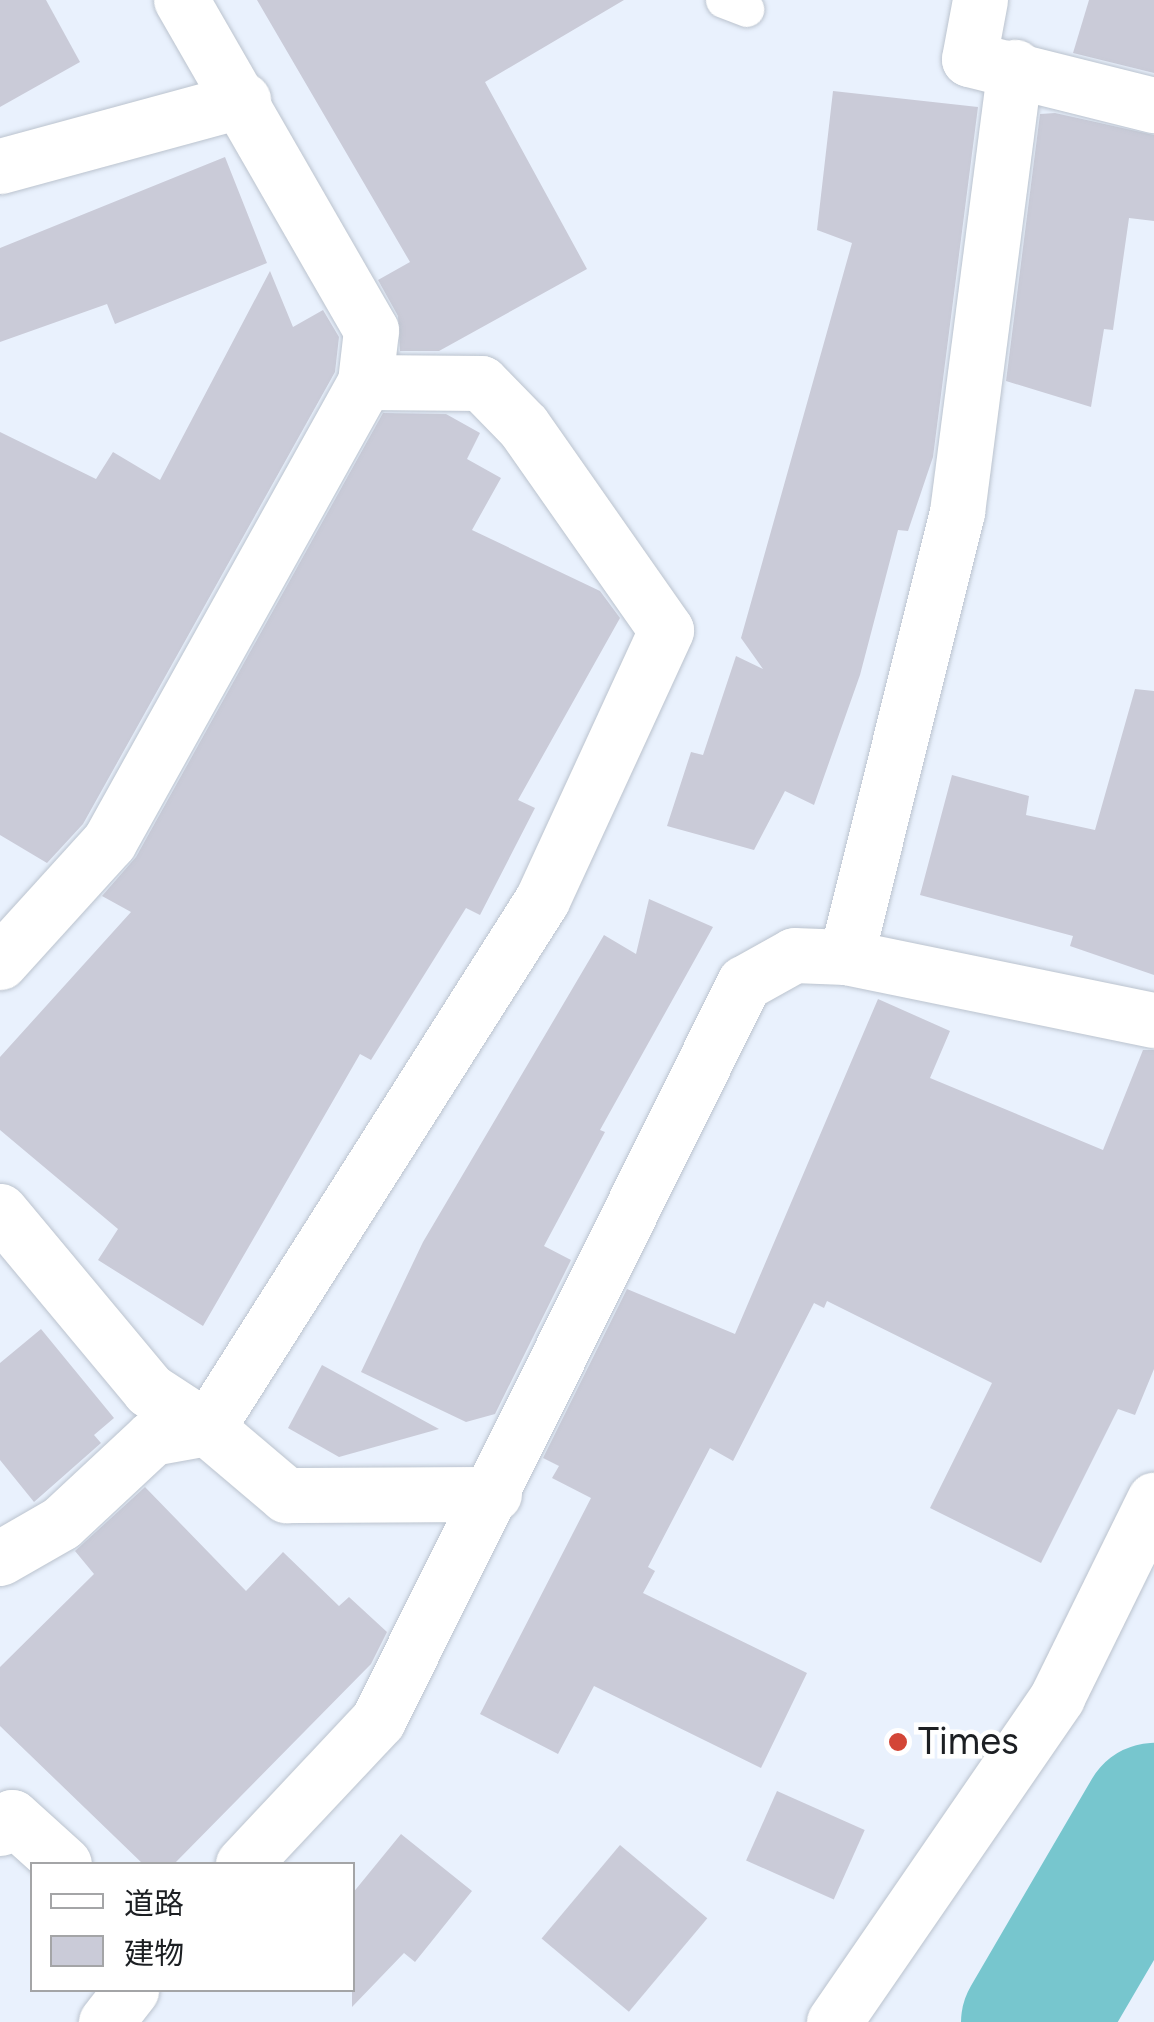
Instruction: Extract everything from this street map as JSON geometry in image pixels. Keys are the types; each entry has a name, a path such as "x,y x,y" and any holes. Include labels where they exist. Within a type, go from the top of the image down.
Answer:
{"street":[{"path":"0,962 110,842 365,382 371,330 243,100 181,0"},
{"path":"980,0 969,60 1015,67 1154,105"},
{"path":"846,957 957,512 1015,67"},
{"path":"0,166 243,100"},
{"path":"0,1558 61,1523 152,1438 206,1428 542,900 666,630 523,426 481,382 365,382"},
{"path":"245,1862 378,1720 494,1494 744,983 794,955 846,957 1154,1020"},
{"path":"0,1211 148,1390 206,1428 286,1495 494,1494"},
{"path":"834,2022 1057,1698 1154,1500"},
{"path":"0,1828 12,1817 62,1862"},
{"path":"106,2022 130,1992"}],"building":[{"path":"0,0 46,0 80,62 0,107"},
{"path":"257,0 624,0 485,82 587,269 439,351 400,351 398,316 378,280 410,262"},
{"path":"1089,0 1154,0 1154,73 1073,53"},
{"path":"833,91 978,107 933,457 908,531 898,530 860,675 814,805 785,791 754,850 667,826 691,752 703,755 736,656 763,669 741,638 852,243 817,230"},
{"path":"1055,113 1154,135 1154,221 1129,218 1113,330 1104,329 1091,407 1006,381 1040,114"},
{"path":"225,157 267,263 115,324 107,304 0,342 0,248"},
{"path":"270,271 293,327 323,310 339,337 335,372 83,824 47,863 0,835 0,432 96,479 113,452 160,480"},
{"path":"383,413 446,414 480,433 467,459 501,478 472,530 600,591 620,618 518,800 535,808 480,915 466,908 371,1060 360,1054 203,1326 98,1260 118,1229 0,1130 0,1057 131,912 102,896 136,857"},
{"path":"1135,689 1154,691 1154,975 1070,946 1073,936 920,895 952,775 1029,796 1026,815 1095,830"},
{"path":"649,899 713,927 600,1130 605,1132 544,1246 571,1260 495,1414 466,1422 361,1372 423,1242 604,935 636,954"},
{"path":"878,999 950,1031 930,1078 1103,1150 1143,1050 1154,1050 1154,1369 1135,1415 1118,1409 1041,1563 930,1508 992,1383 827,1301 824,1308 814,1303 733,1461 710,1448 648,1567 655,1571 643,1593 807,1673 761,1768 594,1686 558,1754 480,1714 591,1498 552,1478 559,1466 543,1458 627,1289 735,1334"},
{"path":"41,1329 114,1418 94,1435 101,1443 34,1502 0,1460 0,1363"},
{"path":"322,1365 439,1429 339,1457 288,1428"},
{"path":"145,1487 246,1591 283,1552 339,1606 349,1597 387,1632 371,1664 176,1862 141,1862 0,1726 0,1667 94,1574 75,1551"},
{"path":"777,1791 865,1830 834,1899 746,1860"},
{"path":"401,1834 472,1891 415,1962 404,1953 352,2007 355,1890"},
{"path":"620,1845 707,1918 629,2012 542,1938"}],"waterway":[{"path":"1033,2022 1154,1815"}],"place":[{"name":"Times","path":"898,1742"}]}
